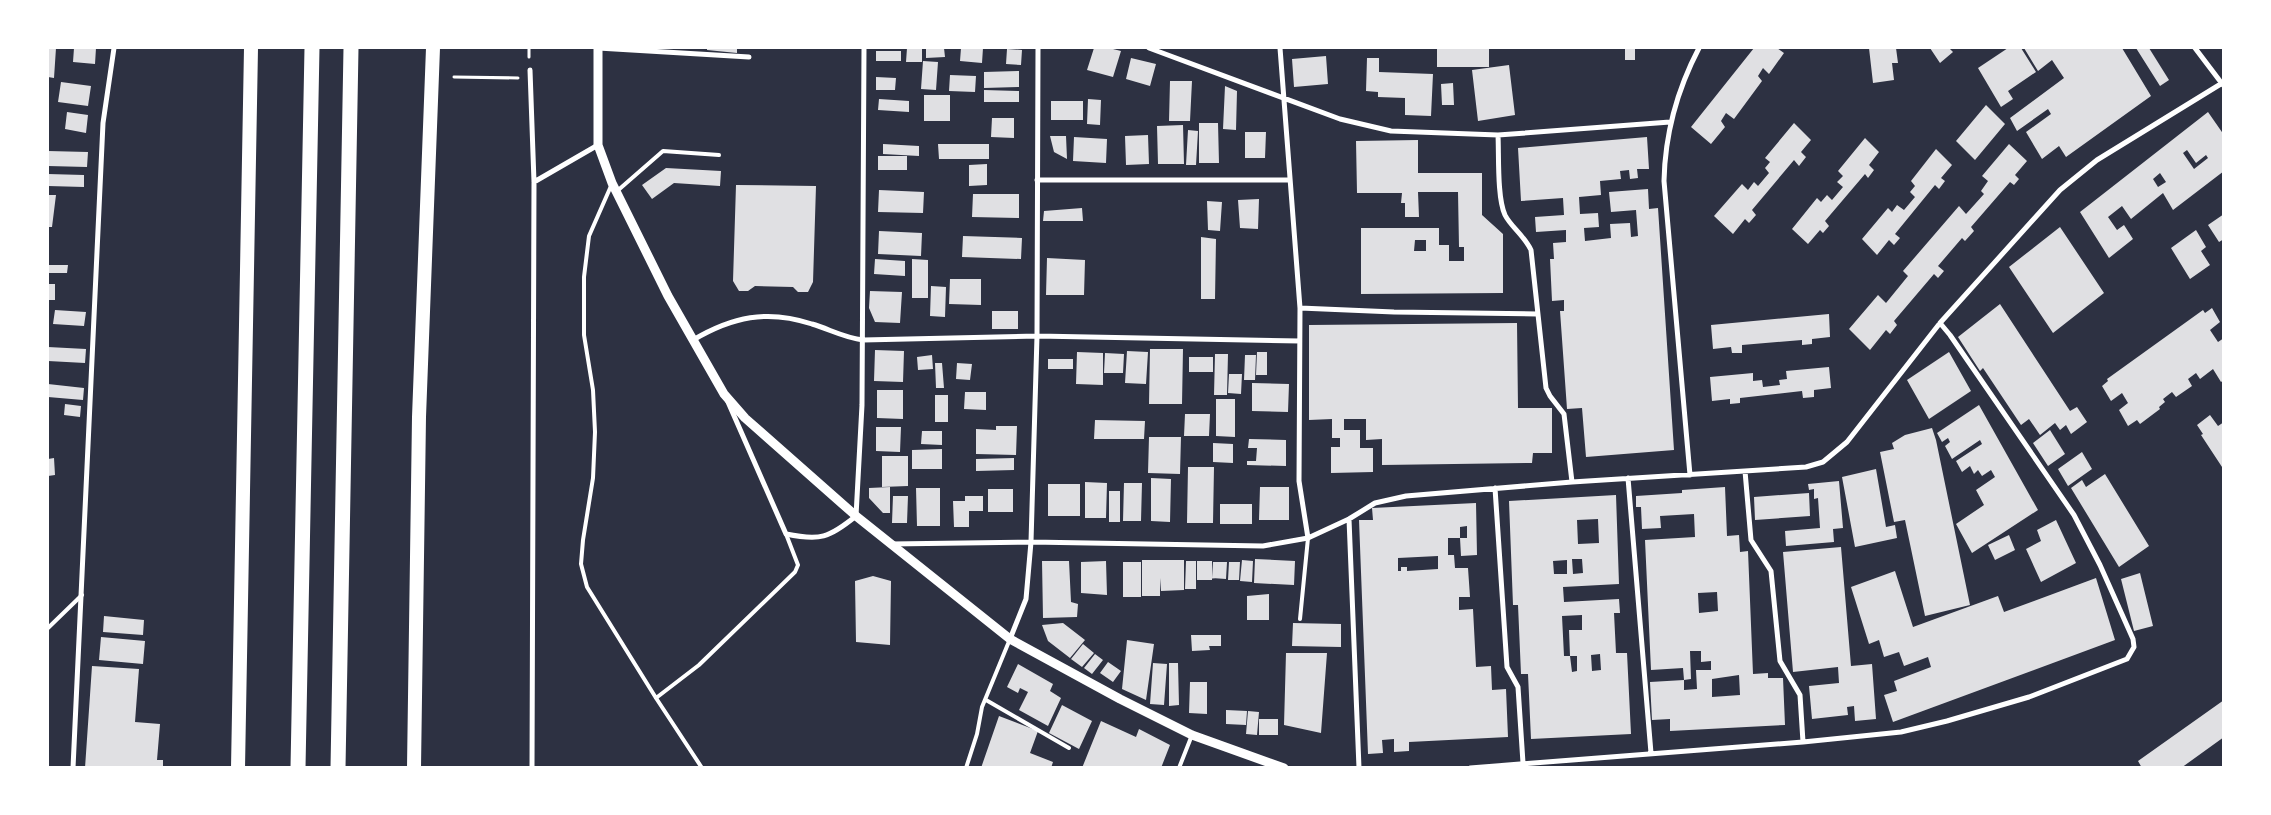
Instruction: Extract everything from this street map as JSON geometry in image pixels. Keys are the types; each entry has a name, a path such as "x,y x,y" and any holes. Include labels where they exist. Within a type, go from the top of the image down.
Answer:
{"highway":[{"path":"238,768 250,48"},
{"path":"298,768 312,48"},
{"path":"338,768 352,48"},
{"path":"414,768 419,418 433,48"}],"street":[{"path":"74,768 103,123 114,48"},
{"path":"749,57 598,48 598,145 614,188 655,273 724,394 786,534 811,539 838,531 856,516 862,405 864,48"},
{"path":"1010,639 1026,599 1031,542 1036,336 1038,48"},
{"path":"1149,48 1284,99 1340,118 1392,131 1498,135 1670,122"},
{"path":"1280,48 1300,308 1300,481 1308,538"},
{"path":"1690,475 1664,181 1665,152 1670,122 1688,69 1699,48"},
{"path":"890,544 1031,542 1263,546 1308,538 1349,519 1375,503 1406,496 1572,482 1806,467 1822,462 1836,453 1847,442 1940,323 2060,190 2097,160 2223,83 2195,48"},
{"path":"530,70 534,182 532,768"},
{"path":"1498,135 1502,204 1506,216 1525,237 1531,250 1546,388 1564,414 1572,482"},
{"path":"534,182 598,145"},
{"path":"1037,180 1290,180"},
{"path":"1300,308 1394,312 1537,314"},
{"path":"693,340 718,326 734,320 772,316 809,323 842,336 863,340 1036,336 1300,341"},
{"path":"1470,768 1803,742 1901,732 1947,721 2029,697 2127,659 2132,653 2133,639 2100,565 2074,516 1940,323"},
{"path":"724,394 762,435 856,516 1010,639 1120,700 1192,734 1284,768"},
{"path":"1745,471 1751,540 1771,571 1780,661 1800,695 1803,742"},
{"path":"1628,478 1650,753"},
{"path":"1495,488 1507,667 1518,688 1523,763"},
{"path":"1349,519 1359,768"}],"lane":[{"path":"702,768 656,698 588,586 581,564 593,478 595,432 593,390 584,335 584,277 589,236 614,188 663,151 719,154"},
{"path":"656,698 699,665 795,572 798,565 786,534"},
{"path":"1300,619 1308,538"},
{"path":"48,628 83,593"},
{"path":"966,768 977,734 982,707 1010,639"},
{"path":"986,700 1069,748"},
{"path":"1180,768 1192,734"}],"path":[{"path":"454,77 514,78"}],"building":[{"path":"48,48 56,48 54,78 48,77"},
{"path":"74,48 96,48 95,64 73,62"},
{"path":"707,48 737,48 737,53 707,50"},
{"path":"907,48 922,48 922,62 906,62"},
{"path":"926,48 944,48 945,57 926,58"},
{"path":"961,48 983,48 982,63 960,61"},
{"path":"1094,48 1109,48 1121,51 1113,77 1087,70"},
{"path":"1437,48 1489,48 1489,67 1437,67"},
{"path":"1625,48 1635,48 1635,60 1625,60"},
{"path":"1754,48 1777,48 1784,53 1769,74 1763,68 1758,76 1762,81 1734,119 1726,113 1721,121 1725,127 1711,144 1691,127"},
{"path":"1869,48 1896,48 1898,63 1892,63 1894,80 1873,83"},
{"path":"1930,48 1949,48 1953,52 1940,63"},
{"path":"2008,48 2021,48 2036,72 2008,91 2013,99 2001,107 1978,68"},
{"path":"2024,48 2122,48 2151,96 2066,157 2059,146 2042,159 2026,132 2051,114 2048,109 2017,131 2010,118 2064,78 2052,60 2038,71"},
{"path":"2136,48 2149,48 2169,80 2160,86"},
{"path":"1007,49 1022,50 1021,65 1006,64"},
{"path":"876,51 901,51 901,61 876,61"},
{"path":"1326,56 1328,84 1294,87 1292,59"},
{"path":"1131,58 1156,64 1150,86 1126,79"},
{"path":"1367,58 1379,58 1379,72 1433,74 1431,116 1405,115 1405,98 1378,97 1378,92 1366,91"},
{"path":"923,61 938,62 936,90 921,89"},
{"path":"1509,65 1515,115 1478,121 1472,70"},
{"path":"1019,71 1019,87 984,88 984,72"},
{"path":"950,75 976,76 975,92 949,91"},
{"path":"876,77 896,78 895,90 876,90"},
{"path":"1170,81 1192,81 1190,121 1169,121"},
{"path":"61,82 91,86 88,106 58,102"},
{"path":"1453,83 1454,105 1442,105 1441,84"},
{"path":"1225,86 1237,91 1236,130 1223,129"},
{"path":"984,90 1019,91 1019,102 984,102"},
{"path":"924,95 950,95 950,121 924,121"},
{"path":"879,99 909,101 909,112 878,110"},
{"path":"1088,99 1101,100 1100,125 1087,124"},
{"path":"1051,101 1083,101 1083,120 1051,120"},
{"path":"1986,105 2005,124 1975,160 1956,141"},
{"path":"67,112 88,115 86,133 65,129"},
{"path":"2208,112 2224,135 2224,171 2173,210 2163,193 2131,219 2122,206 2108,217 2117,230 2124,225 2133,239 2109,258 2080,212","holes":["2187,150 2196,163 2206,155 2208,158 2194,169 2183,153","2160,173 2166,182 2158,187 2153,179"]},
{"path":"992,118 1014,118 1014,138 991,137"},
{"path":"1199,123 1218,123 1219,163 1199,163"},
{"path":"1794,123 1811,140 1801,152 1806,157 1799,166 1794,160 1752,210 1756,215 1749,223 1745,219 1733,234 1714,216 1742,184 1748,190 1754,182 1758,186 1769,173 1765,168 1770,162 1765,158"},
{"path":"1183,125 1184,164 1158,164 1157,126"},
{"path":"1188,130 1198,131 1196,165 1186,165"},
{"path":"1245,132 1266,132 1265,158 1245,158"},
{"path":"1148,135 1149,164 1126,165 1125,136"},
{"path":"1050,136 1066,136 1067,159 1054,152"},
{"path":"1074,137 1107,139 1106,163 1073,161"},
{"path":"1647,137 1649,169 1637,169 1638,178 1630,179 1629,170 1620,171 1621,179 1600,181 1601,195 1579,197 1580,214 1598,213 1599,227 1584,228 1585,241 1611,238 1610,224 1630,223 1631,237 1638,236 1636,210 1611,212 1609,192 1648,189 1649,209 1658,208 1674,450 1586,457 1582,408 1567,409 1560,311 1564,311 1564,300 1552,301 1550,259 1554,259 1553,243 1566,242 1566,230 1536,232 1535,217 1564,215 1563,198 1521,201 1518,148"},
{"path":"1865,138 1879,152 1869,165 1874,170 1868,178 1865,174 1825,221 1829,226 1823,233 1820,230 1808,244 1792,229 1817,198 1821,202 1827,195 1832,200 1843,187 1837,182 1843,176 1838,171"},
{"path":"1418,140 1418,173 1482,173 1482,215 1503,234 1503,293 1361,294 1361,228 1439,228 1439,245 1449,245 1449,261 1464,261 1464,247 1459,247 1458,192 1418,192 1419,217 1405,217 1405,203 1401,203 1402,193 1357,193 1356,141","holes":["1415,240 1426,240 1426,251 1414,251"]},
{"path":"883,144 919,146 919,156 883,154"},
{"path":"938,144 989,144 989,159 939,159"},
{"path":"2009,144 2027,161 2015,175 2019,179 2014,185 2010,182 1971,227 1974,231 1965,241 1962,238 1938,266 1944,271 1938,278 1934,274 1894,321 1897,325 1890,334 1886,330 1870,350 1849,329 1878,295 1886,303 1908,276 1903,271 1959,206 1966,214 1984,194 1981,191 1988,181 1982,176"},
{"path":"1936,149 1952,165 1941,178 1945,181 1939,189 1935,185 1895,234 1900,238 1894,245 1889,240 1877,255 1862,239 1888,208 1892,212 1897,205 1904,210 1915,197 1910,192 1915,186 1911,181"},
{"path":"48,151 88,152 87,167 48,166"},
{"path":"878,156 907,156 907,170 878,170"},
{"path":"987,164 987,185 969,186 969,165"},
{"path":"666,168 721,171 720,186 674,183 652,199 642,185"},
{"path":"48,174 84,175 84,187 48,186"},
{"path":"736,185 816,186 813,282 808,292 798,292 793,287 755,286 748,291 739,291 733,281"},
{"path":"879,190 924,192 923,213 878,212"},
{"path":"973,194 1019,194 1019,218 972,217"},
{"path":"48,195 56,195 52,227 48,227"},
{"path":"1259,199 1258,229 1240,228 1238,200"},
{"path":"1207,201 1222,202 1220,231 1208,230"},
{"path":"1082,208 1083,221 1043,221 1044,211"},
{"path":"2224,214 2224,239 2219,242 2208,225"},
{"path":"2060,227 2104,293 2053,333 2009,267"},
{"path":"2196,230 2206,247 2201,251 2210,265 2190,279 2171,248"},
{"path":"879,231 922,233 921,256 878,254"},
{"path":"963,236 1022,238 1021,259 962,257"},
{"path":"1201,237 1216,239 1215,299 1201,299"},
{"path":"1047,258 1085,260 1084,295 1046,295"},
{"path":"875,259 905,261 905,276 874,274"},
{"path":"912,259 928,260 928,298 912,298"},
{"path":"49,265 68,265 67,273 49,273"},
{"path":"950,279 981,279 981,305 949,304"},
{"path":"48,284 55,284 55,300 48,300"},
{"path":"931,286 946,287 945,317 930,316"},
{"path":"870,291 902,292 900,323 875,322 869,308"},
{"path":"2000,304 2070,411 2077,407 2087,422 2071,434 2066,425 2060,430 2055,423 2040,435 2029,419 2021,425 1983,368 1980,371 1958,337"},
{"path":"2212,308 2220,322 2210,330 2218,342 2224,338 2224,380 2221,382 2213,369 2200,379 2196,373 2188,379 2192,386 2176,397 2172,392 2163,399 2165,402 2159,407 2160,409 2140,424 2137,420 2128,426 2119,410 2128,403 2122,393 2111,401 2102,386 2108,381 2107,379 2203,310 2205,313"},
{"path":"55,310 86,312 84,326 53,324"},
{"path":"992,311 1018,311 1018,329 992,329"},
{"path":"1829,314 1830,337 1812,339 1812,344 1802,345 1802,340 1742,345 1742,353 1732,353 1731,347 1713,349 1711,325"},
{"path":"1517,323 1518,408 1552,408 1552,453 1533,453 1532,463 1382,465 1382,439 1366,440 1366,419 1344,419 1344,430 1360,430 1360,448 1373,448 1373,472 1331,473 1331,447 1340,447 1340,438 1332,438 1332,419 1309,420 1309,325"},
{"path":"48,347 86,349 85,363 48,361"},
{"path":"1150,349 1183,349 1182,404 1149,404"},
{"path":"875,350 904,351 903,382 874,381"},
{"path":"1127,351 1148,352 1146,384 1125,383"},
{"path":"1077,352 1103,353 1103,385 1076,384"},
{"path":"1257,352 1267,352 1267,375 1256,375"},
{"path":"1949,352 1971,391 1929,419 1907,380"},
{"path":"1105,353 1124,354 1123,373 1104,373"},
{"path":"1215,354 1228,354 1227,395 1214,395"},
{"path":"932,355 933,369 918,370 917,357"},
{"path":"1245,355 1256,355 1255,380 1244,380"},
{"path":"1189,357 1213,357 1213,372 1189,372"},
{"path":"1048,359 1073,359 1073,369 1048,369"},
{"path":"935,363 942,363 944,388 936,388"},
{"path":"957,363 972,364 970,380 956,379"},
{"path":"1829,367 1831,388 1814,390 1814,397 1803,398 1802,391 1740,398 1740,403 1730,404 1730,399 1712,401 1710,377 1753,373 1753,381 1762,380 1763,387 1780,385 1779,380 1787,379 1786,371"},
{"path":"1229,374 1242,374 1241,394 1228,393"},
{"path":"1252,383 1289,384 1288,412 1252,411"},
{"path":"48,384 84,388 83,400 48,397"},
{"path":"877,390 903,390 903,419 877,418"},
{"path":"965,392 986,392 986,410 964,409"},
{"path":"935,395 948,395 948,422 935,422"},
{"path":"1216,399 1235,399 1235,437 1216,436"},
{"path":"65,404 81,406 80,417 64,415"},
{"path":"1979,405 2038,510 1972,553 1956,524 1984,505 1976,490 1995,477 1991,470 1982,476 1978,470 1974,474 1970,466 1962,472 1956,461 1982,444 1980,440 1952,459 1945,446 1950,442 1948,438 1942,442 1937,433"},
{"path":"1185,414 1210,414 1209,436 1184,436"},
{"path":"2210,415 2218,426 2224,422 2224,470 2201,435 2203,434 2197,425"},
{"path":"1095,420 1145,421 1144,439 1094,439"},
{"path":"996,426 1017,426 1016,455 976,454 976,429 996,430"},
{"path":"876,427 901,427 900,452 876,451"},
{"path":"1932,428 1970,605 1925,616 1905,520 1894,522 1880,452 1894,449 1892,443 1905,435"},
{"path":"2050,430 2065,454 2048,466 2033,443"},
{"path":"922,431 942,431 942,445 921,444"},
{"path":"1149,437 1181,437 1180,474 1148,473"},
{"path":"1249,439 1286,440 1286,466 1247,465 1247,461 1256,461 1257,448 1248,448"},
{"path":"1213,443 1233,444 1233,463 1213,462"},
{"path":"942,449 942,469 912,469 912,450"},
{"path":"2082,452 2092,469 2068,486 2058,469"},
{"path":"882,456 908,456 908,486 882,487"},
{"path":"54,458 55,475 48,476 48,459"},
{"path":"1014,458 1014,470 976,471 976,459"},
{"path":"1188,467 1214,467 1213,523 1187,523"},
{"path":"1876,469 1886,527 1895,525 1897,538 1855,547 1842,477"},
{"path":"2105,474 2149,546 2119,567 2071,488 2082,480 2086,487"},
{"path":"1151,478 1171,479 1170,522 1151,521"},
{"path":"1839,481 1843,528 1833,529 1834,542 1786,546 1785,531 1820,528 1818,498 1814,499 1814,489 1809,490 1808,484"},
{"path":"1085,482 1107,483 1106,518 1085,518"},
{"path":"1124,483 1142,483 1141,521 1123,521"},
{"path":"1048,484 1080,484 1080,516 1048,516"},
{"path":"890,487 890,513 883,513 869,498 869,488"},
{"path":"1260,487 1289,487 1289,520 1259,520"},
{"path":"1725,487 1727,536 1739,535 1740,552 1748,551 1753,674 1768,673 1768,678 1783,678 1785,725 1670,731 1670,719 1652,720 1650,682 1684,680 1683,668 1651,670 1645,540 1695,537 1694,514 1660,516 1661,528 1642,529 1641,507 1636,507 1636,496 1682,493 1682,490","holes":["1717,592 1718,611 1699,613 1698,593","1690,651 1701,651 1701,662 1711,661 1711,670 1696,670 1697,689 1684,690 1684,680 1691,679","1739,675 1740,695 1712,697 1712,679"]},
{"path":"916,488 940,488 940,526 917,526"},
{"path":"988,489 1013,489 1013,512 988,512"},
{"path":"1109,491 1120,491 1120,522 1109,522"},
{"path":"1809,493 1810,516 1755,520 1754,497"},
{"path":"1616,495 1619,584 1563,587 1564,602 1619,599 1620,613 1614,613 1616,653 1627,653 1631,734 1531,739 1528,674 1521,674 1518,605 1513,605 1509,501","holes":["1598,519 1599,543 1578,544 1577,520","1572,559 1582,559 1583,573 1573,574","1567,560 1567,574 1554,574 1553,561","1582,615 1582,630 1569,630 1570,656 1564,656 1562,616","1600,654 1601,670 1592,671 1591,655","1570,656 1577,656 1577,671 1572,672"]},
{"path":"893,496 908,496 907,523 892,523"},
{"path":"965,496 983,496 983,511 969,511 969,527 954,527 953,501 965,501"},
{"path":"1476,503 1477,555 1461,556 1460,538 1448,538 1448,555 1454,555 1455,568 1468,568 1470,597 1459,597 1459,610 1473,609 1476,667 1491,666 1492,690 1506,689 1508,737 1409,742 1409,751 1394,752 1394,739 1382,740 1383,753 1368,754 1359,520 1373,520 1372,508","holes":["1467,526 1467,538 1460,538 1460,527","1438,556 1438,569 1407,571 1407,567 1401,567 1401,571 1398,571 1398,558"]},
{"path":"1220,504 1252,504 1252,524 1220,524"},
{"path":"2056,520 2076,563 2041,582 2026,549 2041,541 2037,530"},
{"path":"2009,535 2015,550 1995,560 1988,545"},
{"path":"1841,547 1851,666 1872,664 1876,719 1855,721 1854,706 1847,707 1848,715 1812,719 1809,686 1839,683 1838,667 1793,672 1783,552"},
{"path":"1255,559 1295,561 1294,585 1254,583"},
{"path":"1142,560 1184,560 1184,590 1161,591 1160,578 1160,596 1142,596"},
{"path":"1242,560 1253,561 1252,582 1240,581"},
{"path":"1042,561 1069,561 1071,602 1078,604 1077,617 1043,618"},
{"path":"1106,561 1107,595 1081,593 1081,562"},
{"path":"1186,561 1196,561 1196,589 1185,589"},
{"path":"1197,561 1212,561 1212,580 1197,580"},
{"path":"1123,562 1141,562 1141,597 1123,597"},
{"path":"1213,562 1227,562 1226,579 1212,578"},
{"path":"1229,562 1240,562 1239,580 1228,580"},
{"path":"1895,571 1913,627 1998,596 2004,612 2096,578 2115,640 1893,722 1884,695 1897,691 1894,681 1931,667 1928,657 1904,666 1899,652 1884,657 1879,640 1869,644 1851,587"},
{"path":"2140,573 2153,626 2134,631 2121,579"},
{"path":"873,576 891,581 890,645 856,642 855,581"},
{"path":"1269,594 1269,620 1247,620 1247,596"},
{"path":"104,616 144,620 143,635 103,632"},
{"path":"1063,623 1085,640 1070,658 1048,641 1042,625"},
{"path":"1293,623 1341,624 1341,647 1292,646"},
{"path":"1191,635 1221,635 1221,646 1209,646 1210,650 1192,651"},
{"path":"101,637 145,641 143,664 99,660"},
{"path":"1127,640 1154,644 1146,700 1122,689"},
{"path":"1083,644 1094,653 1082,667 1071,659"},
{"path":"1286,653 1327,653 1321,733 1284,725"},
{"path":"1095,654 1103,660 1092,674 1084,668"},
{"path":"1108,662 1121,671 1113,682 1100,673"},
{"path":"1153,663 1167,664 1164,705 1150,704"},
{"path":"1169,663 1178,663 1179,705 1169,706"},
{"path":"1018,664 1053,684 1050,691 1061,698 1048,726 1019,710 1028,692 1020,688 1018,693 1007,687"},
{"path":"92,666 139,669 135,722 160,724 157,760 163,760 163,768 85,768"},
{"path":"1190,682 1207,682 1207,714 1189,713"},
{"path":"2224,700 2224,737 2181,768 2142,768 2138,761"},
{"path":"1062,705 1092,721 1079,749 1049,733"},
{"path":"1226,710 1247,711 1246,725 1226,724"},
{"path":"1248,711 1259,712 1257,735 1246,734"},
{"path":"999,716 1038,731 1030,753 1053,762 1051,768 981,768"},
{"path":"1259,719 1278,719 1278,735 1259,735"},
{"path":"1101,721 1136,737 1139,729 1170,745 1161,768 1082,768"}]}
